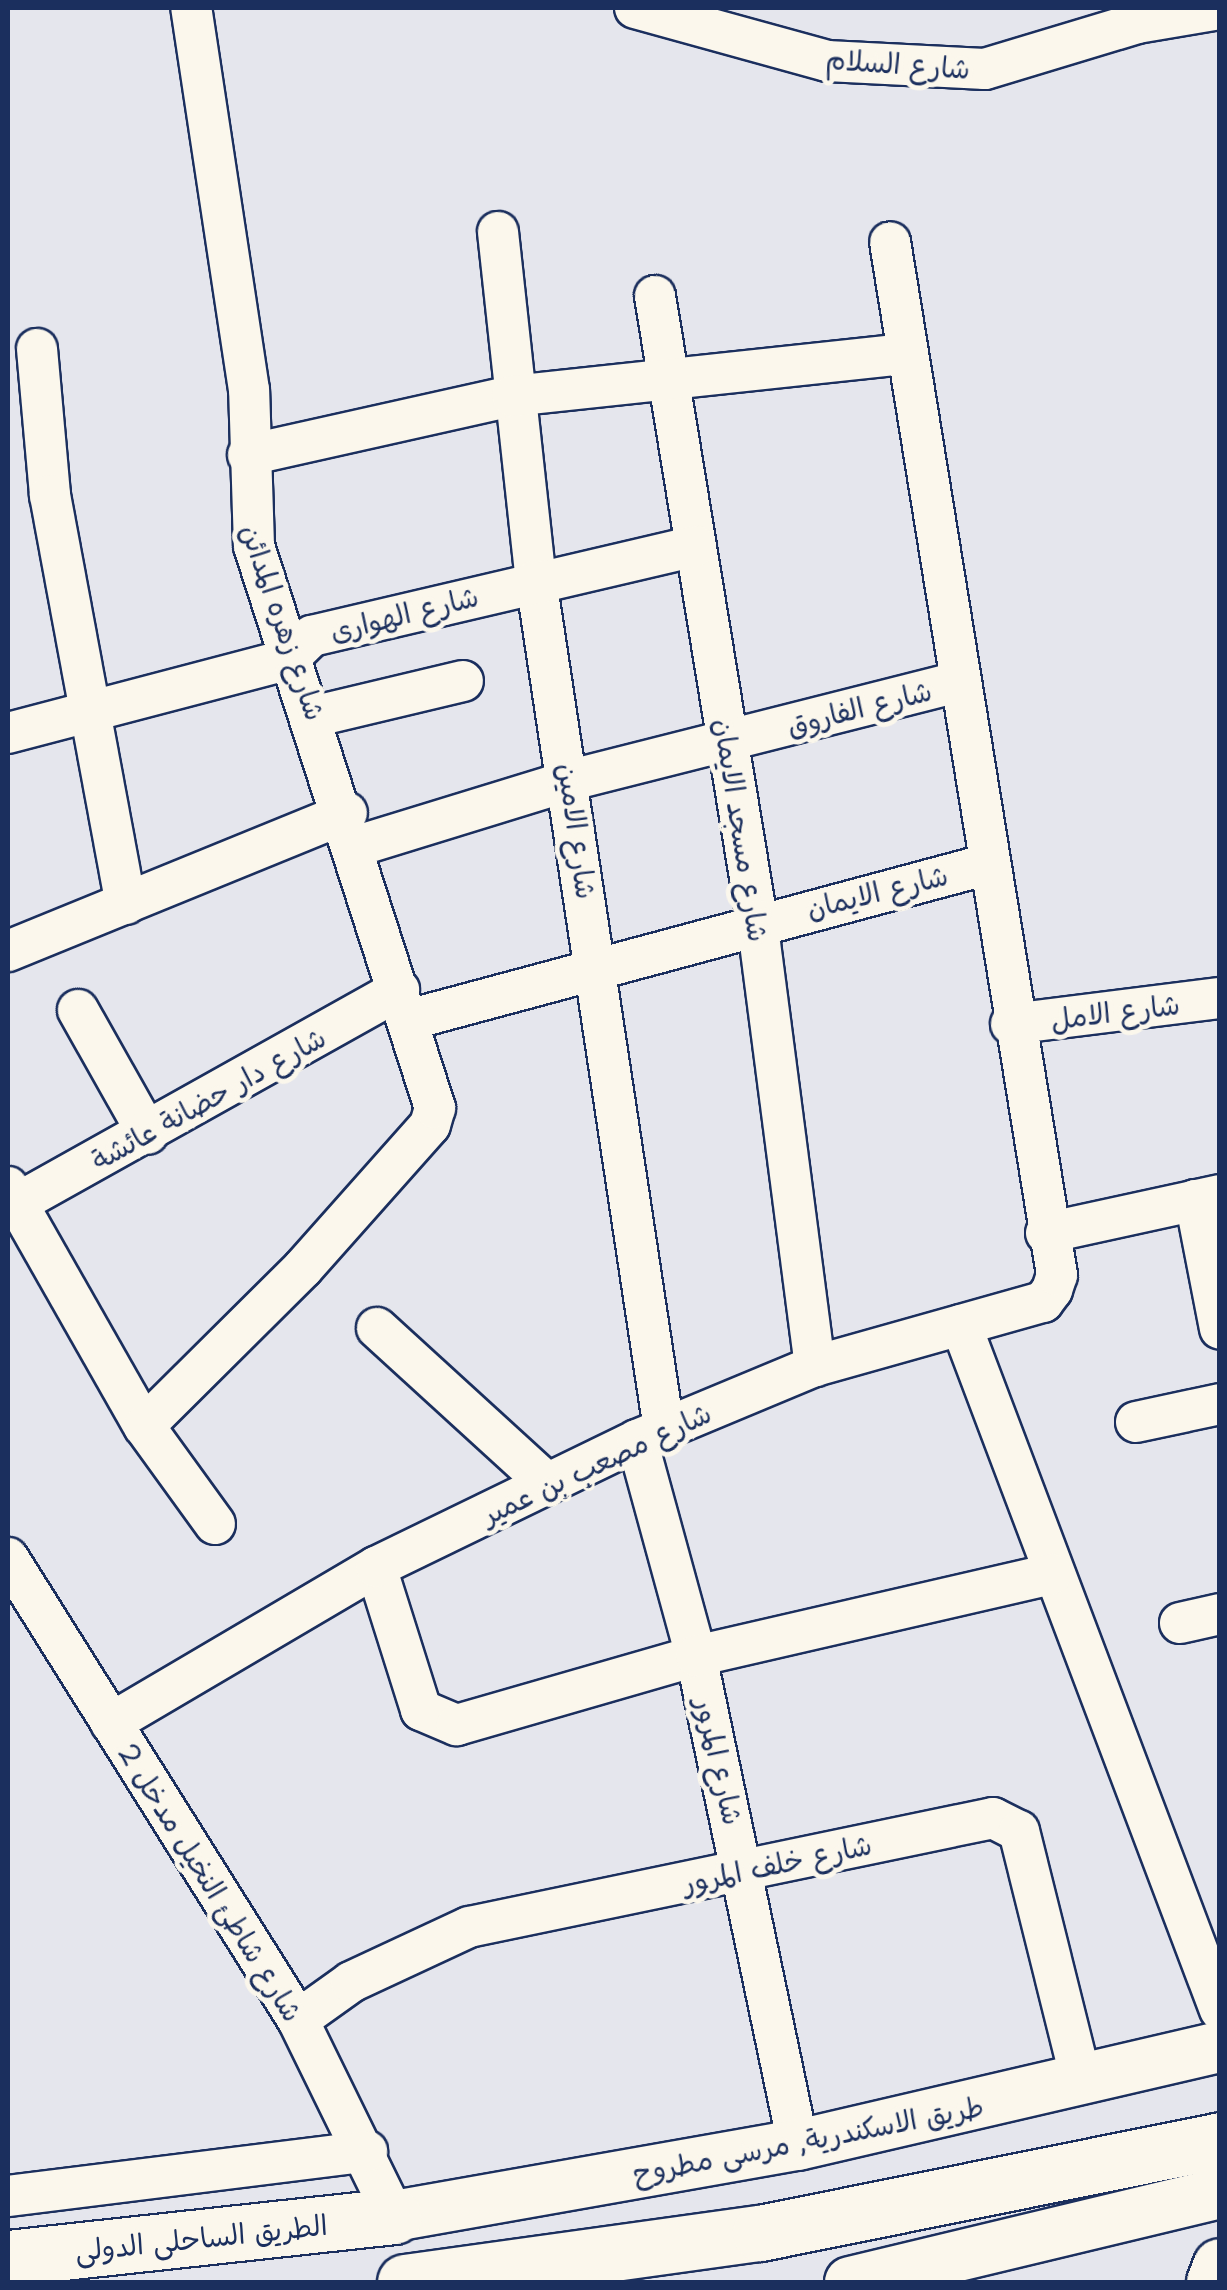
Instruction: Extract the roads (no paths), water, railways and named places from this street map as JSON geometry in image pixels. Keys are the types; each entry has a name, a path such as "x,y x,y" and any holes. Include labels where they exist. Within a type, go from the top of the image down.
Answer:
{"highway":[{"path":"405,2282 493,2278 883,2211 1220,2140"},
{"name":"الطريق الساحلى الدولى","path":"8,2258 394,2216"},
{"path":"1214,2282 1220,2266"}],"main road":[{"name":"طريق الاسكندرية, مرسى مطروح","path":"394,2216 798,2145 1082,2083 1220,2046"},
{"path":"850,2282 1220,2193"}],"street":[{"name":"شارع زهره المدائن","path":"144,1426 430,1125 435,1108 296,653 254,546 248,455 250,390 191,8"},
{"name":"شارع السلام","path":"635,8 827,60 985,69 1137,23 1220,9"},
{"name":"شارع الامين","path":"498,232 512,396 536,580 572,780 597,966 651,1434"},
{"name":"شارع مصعب بن عمير","path":"111,1723 376,1568 651,1434 815,1366 1043,1302 1057,1275 1046,1233 985,865 890,242"},
{"name":"شارع مسجد الايمان","path":"655,296 757,920 815,1366"},
{"path":"37,349 87,712 126,904"},
{"path":"248,455 512,396 907,354"},
{"name":"شارع الهوارى","path":"8,733 296,653 312,636 536,580 696,546"},
{"path":"316,716 462,681"},
{"name":"شارع الفاروق","path":"8,951 126,904 352,830 572,780 957,682"},
{"name":"شارع الايمان","path":"597,966 757,920 985,865"},
{"name":"شارع دار حضانة عائشة","path":"12,1195 148,1134 403,1005 597,966"},
{"name":"شارع الامل","path":"1012,1024 1220,998"},
{"path":"78,1010 148,1134"},
{"path":"12,1195 144,1426 215,1524"},
{"path":"1046,1233 1207,1198 1220,1329"},
{"path":"962,1325 1052,1574 1220,2010"},
{"path":"377,1328 548,1484"},
{"path":"1136,1422 1220,1404"},
{"name":"شارع المرور","path":"651,1434 798,2145"},
{"name":"شارع شاطئ النخيل مدخل 2","path":"8,1558 298,2020 367,2150 394,2216"},
{"path":"376,1568 421,1710 438,1720 457,1724 696,1656 1052,1574"},
{"path":"1180,1624 1220,1614"},
{"name":"شارع خلف المرور","path":"298,2020 379,1966 469,1927 993,1818 1019,1831 1082,2083"},
{"path":"8,2196 367,2150"}]}
